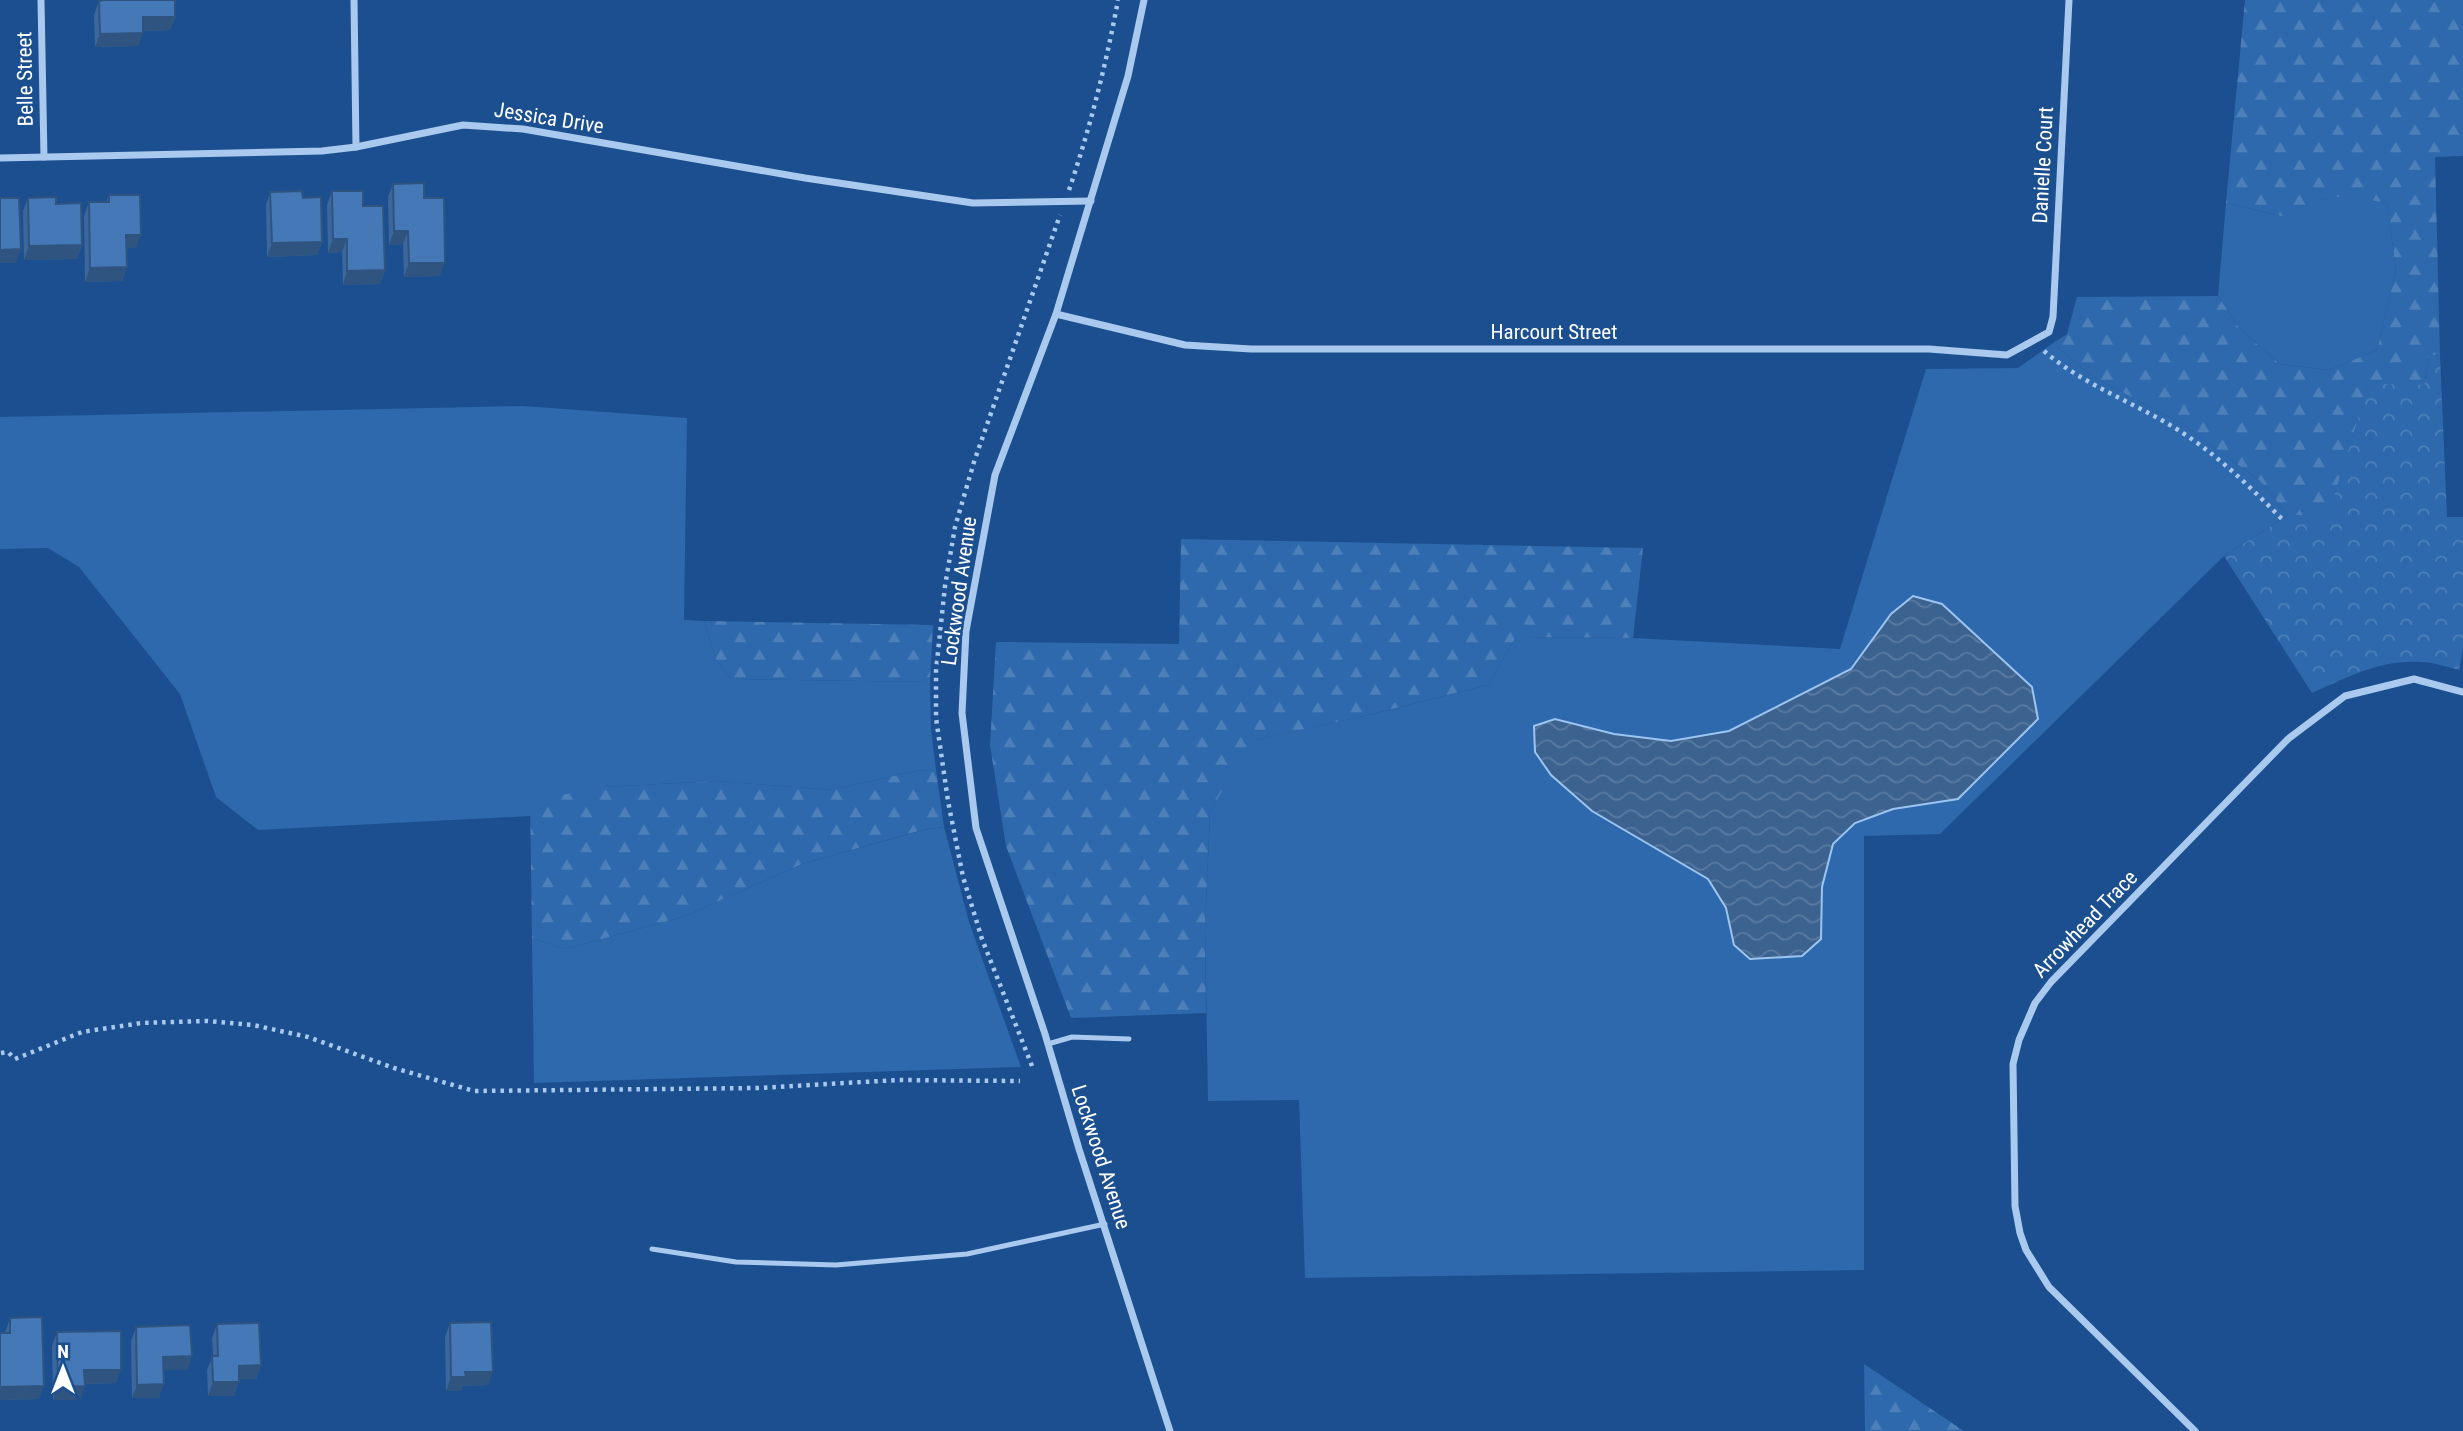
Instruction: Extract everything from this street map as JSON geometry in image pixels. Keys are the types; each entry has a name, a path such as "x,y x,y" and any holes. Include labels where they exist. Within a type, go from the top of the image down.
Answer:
{"street":[{"name":"Belle Street","path":"41,0 44,157"},
{"path":"354,0 356,147"},
{"name":"Lockwood Avenue","path":"1144,0 1128,76 1056,314 995,475 966,631 962,713 976,828 1048,1044 1170,1431"},
{"name":"Danielle Court","path":"2049,332 2053,317 2069,0"},
{"name":"Jessica Drive","path":"0,158 322,151 356,147 463,125 484,125 973,204 1091,201"},
{"name":"Harcourt Street","path":"1056,314 1185,345 1251,349 1930,349 2007,355 2049,332"},
{"name":"Arrowhead Trace","path":"2195,1431 2049,1287 2026,1250 2015,1206 2012,1088 2013,1064 2019,1040 2035,1003 2050,982 2288,739 2345,696 2414,679 2463,692"}],"lane":[{"path":"1048,1044 1072,1037 1129,1038"},
{"path":"652,1249 736,1262 836,1265 967,1254 1105,1224"}],"path":[{"path":"1032,1066 982,939 963,877 948,802 938,730 936,671 945,586 955,527 974,462 1091,124 1118,0"},
{"path":"2032,341 2064,368 2192,439 2250,486 2282,519"},
{"path":"1,1053 8,1052 15,1059 82,1032 141,1023 207,1021 253,1025 309,1037 394,1068 474,1091 758,1088 898,1080 1020,1081"}],"green space":[{"path":"2245,0 2463,0 2463,156 2435,157 2440,355 2429,356 2424,385 2369,385 2328,516 2288,515 2260,481 2184,425 2090,375 2053,343 2067,334 2077,297 2218,296 2240,329 2280,364 2329,370 2377,350 2396,270 2387,203 2334,197 2312,203 2285,217 2226,203"},
{"path":"2343,195 2387,203 2396,270 2377,350 2329,370 2280,364 2240,329 2218,296 2226,203 2285,217 2308,202"},
{"path":"2053,343 2090,375 2184,425 2260,481 2288,515 2224,556 1940,834 1864,836 1864,1270 1305,1278 1299,1100 1208,1101 1205,929 1210,812 1250,741 1488,685 1516,637 1633,638 1840,649 1926,369 2018,368","holes":["1942,604 2032,687 1958,799 1893,809 1855,823 1833,844 1822,887 1821,939 1801,956 1750,959 1734,945 1726,908 1708,879 1592,811 1551,775 1535,752 1614,734 1671,741 1729,731 1851,669 1891,614"]},
{"path":"2440,355 2447,517 2463,517 2463,649 2459,670 2426,662 2392,663 2365,670 2312,693 2224,556 2288,515 2328,515 2369,384 2424,385 2429,356"},
{"path":"523,406 687,418 684,620 704,621 716,660 731,679 930,682 931,730 936,770 915,771 832,790 716,781 603,787 530,816 258,830 216,797 180,694 79,567 48,548 0,549 0,417"},
{"path":"1181,539 1643,548 1633,638 1516,637 1488,685 1251,741 1210,812 1205,929 1206,1013 1071,1018 1006,846 990,745 996,642 1179,644"},
{"path":"704,621 933,625 930,682 731,679 716,660"},
{"path":"936,770 944,827 922,830 802,864 683,917 565,949 532,938 530,801 603,787 716,781 832,790 915,771"},
{"path":"944,827 969,922 1021,1067 534,1083 532,938 565,949 683,917 802,864 923,830"},
{"path":"1864,1364 1964,1431 1865,1431"}],"water":[{"path":"1913,596 1942,604 2032,687 2038,719 1958,799 1893,809 1855,823 1833,844 1822,887 1821,939 1802,956 1750,959 1734,945 1726,908 1708,879 1592,811 1551,775 1535,752 1534,726 1555,719 1614,734 1671,741 1729,731 1851,669 1891,614"}],"building":[{"path":"175,0 175,17 143,17 143,33 100,34 99,1"},
{"path":"424,183 424,198 444,198 445,263 409,263 408,231 394,231 393,184"},
{"path":"302,191 303,198 321,197 322,242 272,243 270,192"},
{"path":"332,191 363,191 363,206 383,206 385,270 347,271 347,239 333,239"},
{"path":"109,195 140,195 141,235 126,235 127,267 90,268 89,202 109,202"},
{"path":"56,197 56,204 81,203 82,245 29,246 28,198"},
{"path":"0,198 19,198 21,249 0,250"},
{"path":"42,1317 44,1386 0,1387 0,1333 10,1333 10,1318"},
{"path":"491,1322 493,1372 465,1372 466,1377 451,1377 450,1323"},
{"path":"259,1323 261,1365 239,1366 239,1382 213,1382 212,1356 218,1356 217,1324"},
{"path":"190,1325 192,1356 163,1357 164,1384 137,1385 136,1327"},
{"path":"121,1331 121,1370 84,1370 85,1386 58,1387 57,1332"}]}
